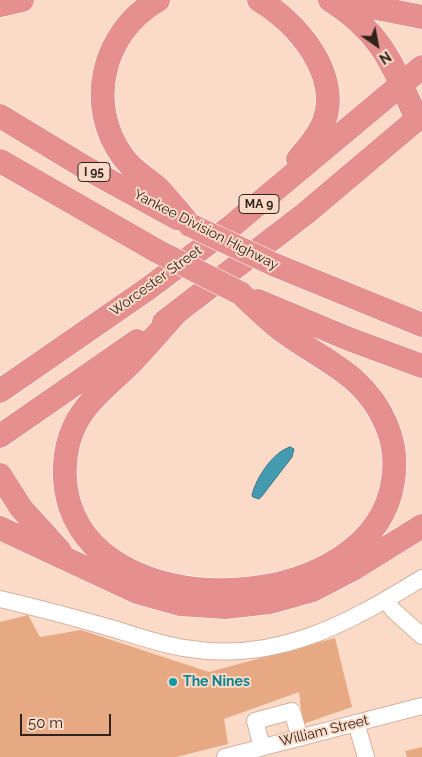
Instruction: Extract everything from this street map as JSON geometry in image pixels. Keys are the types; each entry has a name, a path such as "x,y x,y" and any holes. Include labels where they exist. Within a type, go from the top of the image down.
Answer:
{"highway":[{"path":"0,5 22,0"},
{"path":"158,0 135,18 114,46 103,80 103,107 109,132 122,156 140,175 158,189 190,224"},
{"path":"259,0 286,20 305,42 320,68 326,90 326,112 322,126 275,192"},
{"path":"332,0 422,17"},
{"path":"332,0 370,31 388,57 419,117"},
{"name":"Worcester Street","path":"4,393 169,273 275,192 422,67"},
{"name":"Yankee Division Highway","path":"0,116 92,171 190,224 275,265 422,325"},
{"name":"MA 9","path":"0,436 176,313 306,213 419,117"},
{"path":"0,162 156,251 240,293 349,339 422,366"},
{"path":"176,313 130,363 96,396 74,426 68,446 65,471 67,494 72,510 83,532 98,550 118,564 146,577 177,586 218,590 258,588 288,581 317,570 344,556 364,540 374,528 383,514 391,490 394,465 393,446 379,409 357,383 325,357 280,329 240,293"},
{"path":"0,475 28,516 71,560"},
{"path":"0,528 71,560 126,588 158,599 203,607 248,606 292,597 328,583 422,526"}],"lane":[{"path":"0,599 50,610 173,646 221,652 268,647 306,638 346,622 422,578"},
{"path":"386,600 393,610 422,636"},
{"name":"William Street","path":"225,757 245,755 262,747 422,706"},
{"path":"262,747 255,721 292,711 300,738"},
{"path":"356,723 366,757"}],"water":[{"path":"290,447 294,449 292,457 262,496 259,499 253,497 254,488 266,466 277,454"}],"building":[{"name":"The Nines","path":"28,615 40,637 81,630 209,672 335,638 352,707 303,724 299,692 224,719 228,744 176,757 0,757 0,622"},
{"path":"422,747 422,757 407,757 405,751"}],"place":[{"name":"The Nines","path":"173,682"}]}
